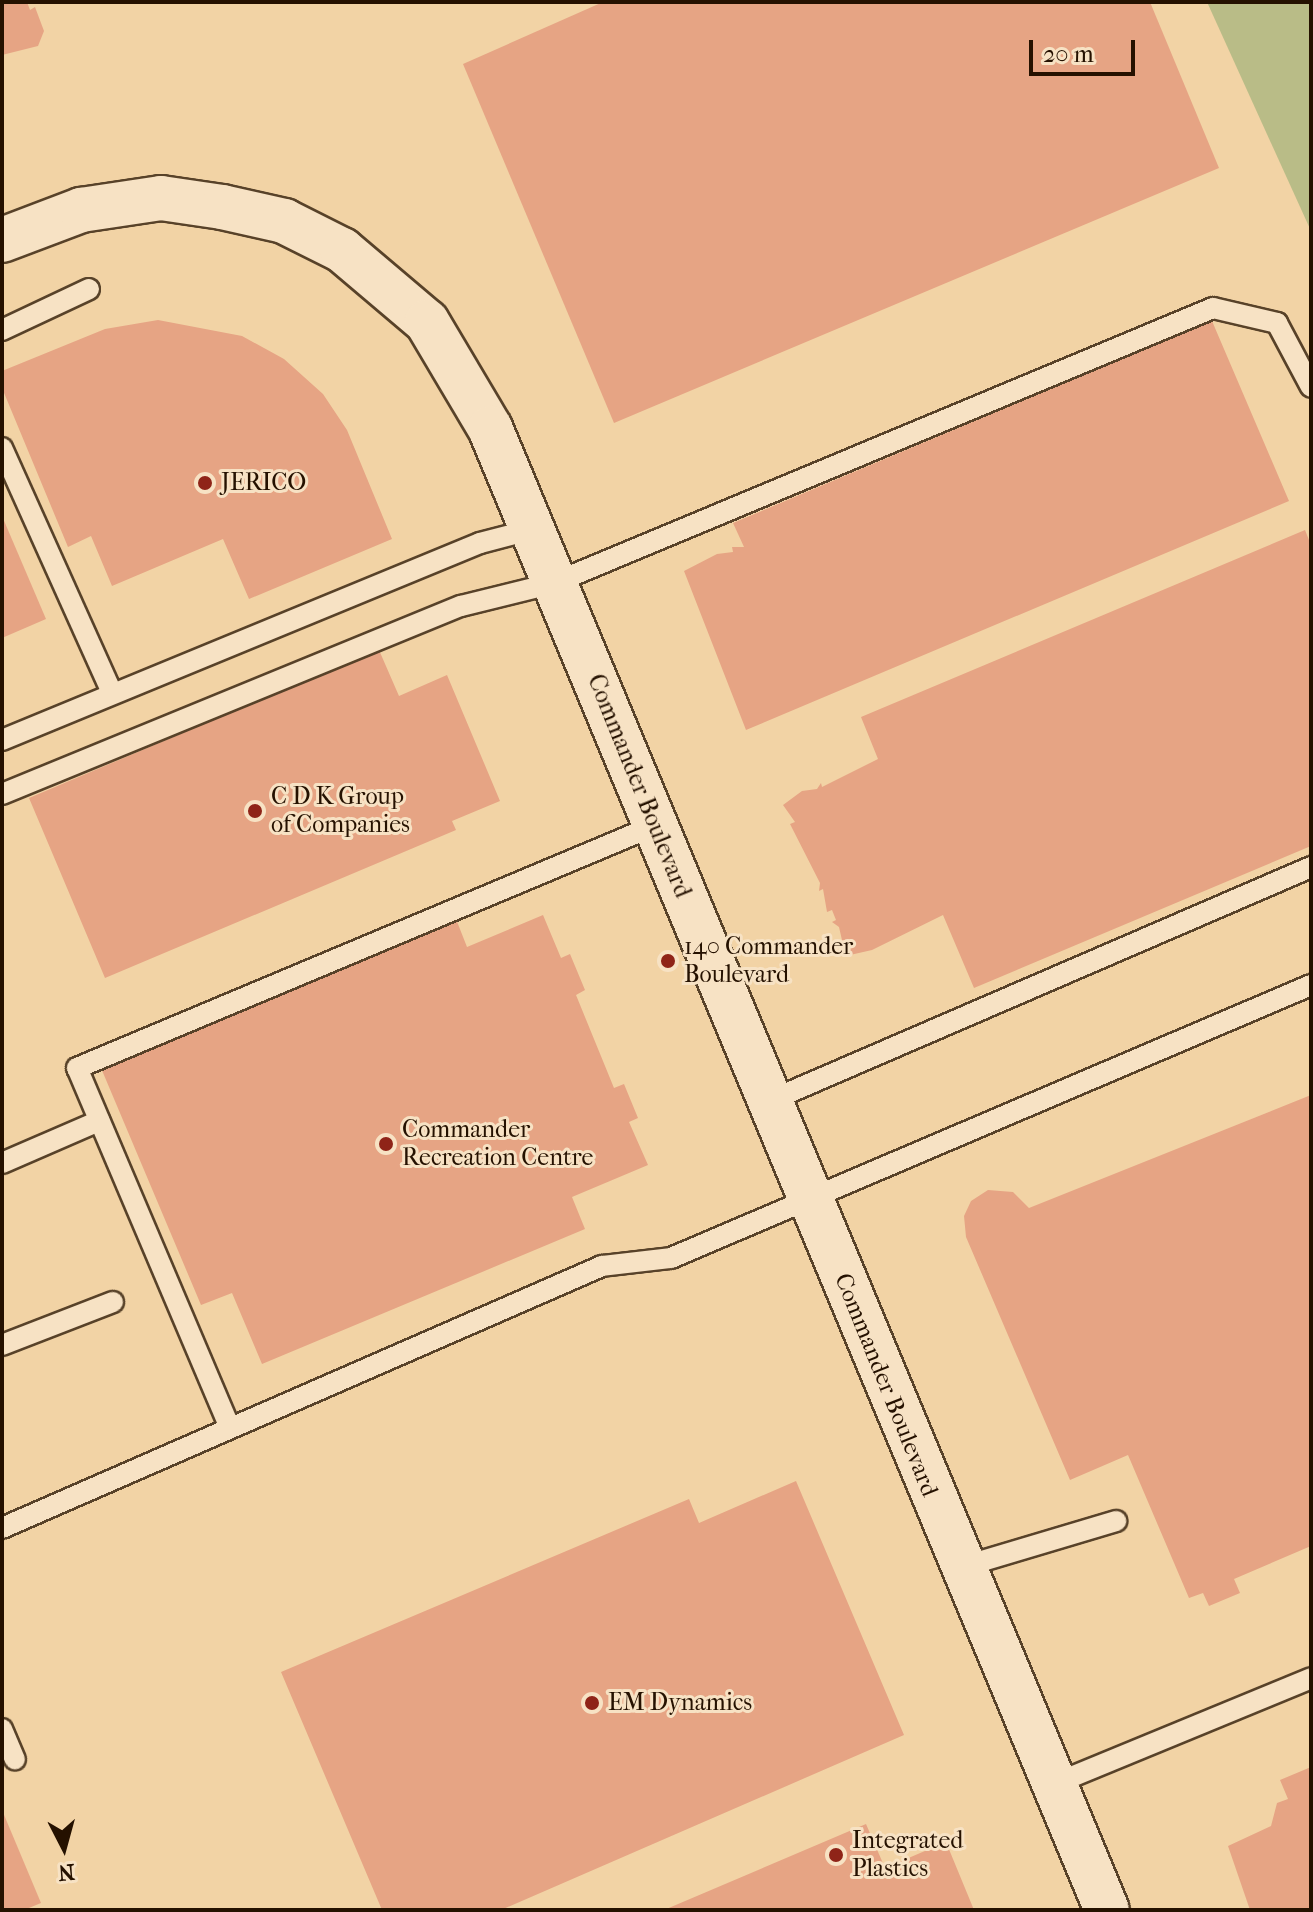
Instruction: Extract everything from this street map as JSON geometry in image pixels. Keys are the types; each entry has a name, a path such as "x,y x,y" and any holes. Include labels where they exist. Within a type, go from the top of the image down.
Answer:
{"street":[{"name":"Commander Boulevard","path":"2,240 81,210 161,198 284,221 342,250 427,322 490,428 530,530 656,825 767,1102 1107,1910"}],"lane":[{"path":"2,330 89,289"},
{"path":"2,794 461,606 554,583 1213,308 1277,323 1311,387"},
{"path":"2,448 111,691"},
{"path":"2,740 111,691 480,543 530,530"},
{"path":"230,1428 77,1068 656,825"},
{"path":"767,1102 1311,867"},
{"path":"2,1528 602,1266 671,1258 808,1196 1311,985"},
{"path":"2,1163 99,1121"},
{"path":"2,1345 113,1302"},
{"path":"962,1567 1116,1521"},
{"path":"1052,1785 1311,1678"},
{"path":"2,1729 15,1759"}],"green space":[{"path":"1207,2 1311,2 1311,231"}],"building":[{"path":"2,2 27,2 30,10 35,7 44,31 38,46 2,55"},
{"path":"603,2 1150,2 1219,168 614,423 463,64"},
{"name":"JERICO","path":"158,320 242,336 284,359 323,394 347,430 392,539 249,599 223,539 112,586 91,536 68,547 2,388 2,371 105,329"},
{"path":"1212,321 1289,501 746,730 684,571 717,554 733,552 732,547 744,547 733,523"},
{"path":"2,516 46,619 2,638"},
{"path":"1305,530 1311,545 1311,846 974,988 943,915 872,950 850,955 844,949 839,927 832,922 836,920 832,910 827,912 823,889 819,891 820,883 790,824 795,822 783,805 802,791 817,789 821,783 822,787 878,759 861,717"},
{"name":"C D K Group of Companies","path":"379,650 399,696 447,675 500,801 452,821 456,830 105,978 29,798"},
{"name":"Commander Recreation Centre","path":"543,915 561,958 570,954 585,990 576,995 614,1088 624,1084 638,1118 629,1122 648,1165 572,1197 585,1229 262,1364 232,1293 201,1305 101,1068 456,919 467,947"},
{"path":"1311,1095 1311,1546 1234,1579 1240,1593 1209,1606 1203,1593 1189,1598 1128,1455 1070,1480 966,1237 964,1216 971,1201 988,1190 1013,1192 1029,1208"},
{"name":"EM Dynamics","path":"796,1481 904,1735 501,1910 382,1910 281,1672 689,1499 699,1523"},
{"path":"1311,1767 1311,1910 1250,1910 1228,1846 1271,1826 1277,1803 1288,1799 1280,1780"},
{"path":"2,1810 41,1903 24,1910 2,1910"},
{"name":"Integrated Plastics","path":"866,1824 885,1868 946,1842 974,1910 664,1910"}],"place":[{"name":"JERICO","path":"205,483"},
{"name":"C D K Group of Companies","path":"255,811"},
{"name":"140 Commander Boulevard","path":"668,961"},
{"name":"Commander Recreation Centre","path":"386,1144"},
{"name":"EM Dynamics","path":"592,1703"},
{"name":"Integrated Plastics","path":"836,1855"}]}
